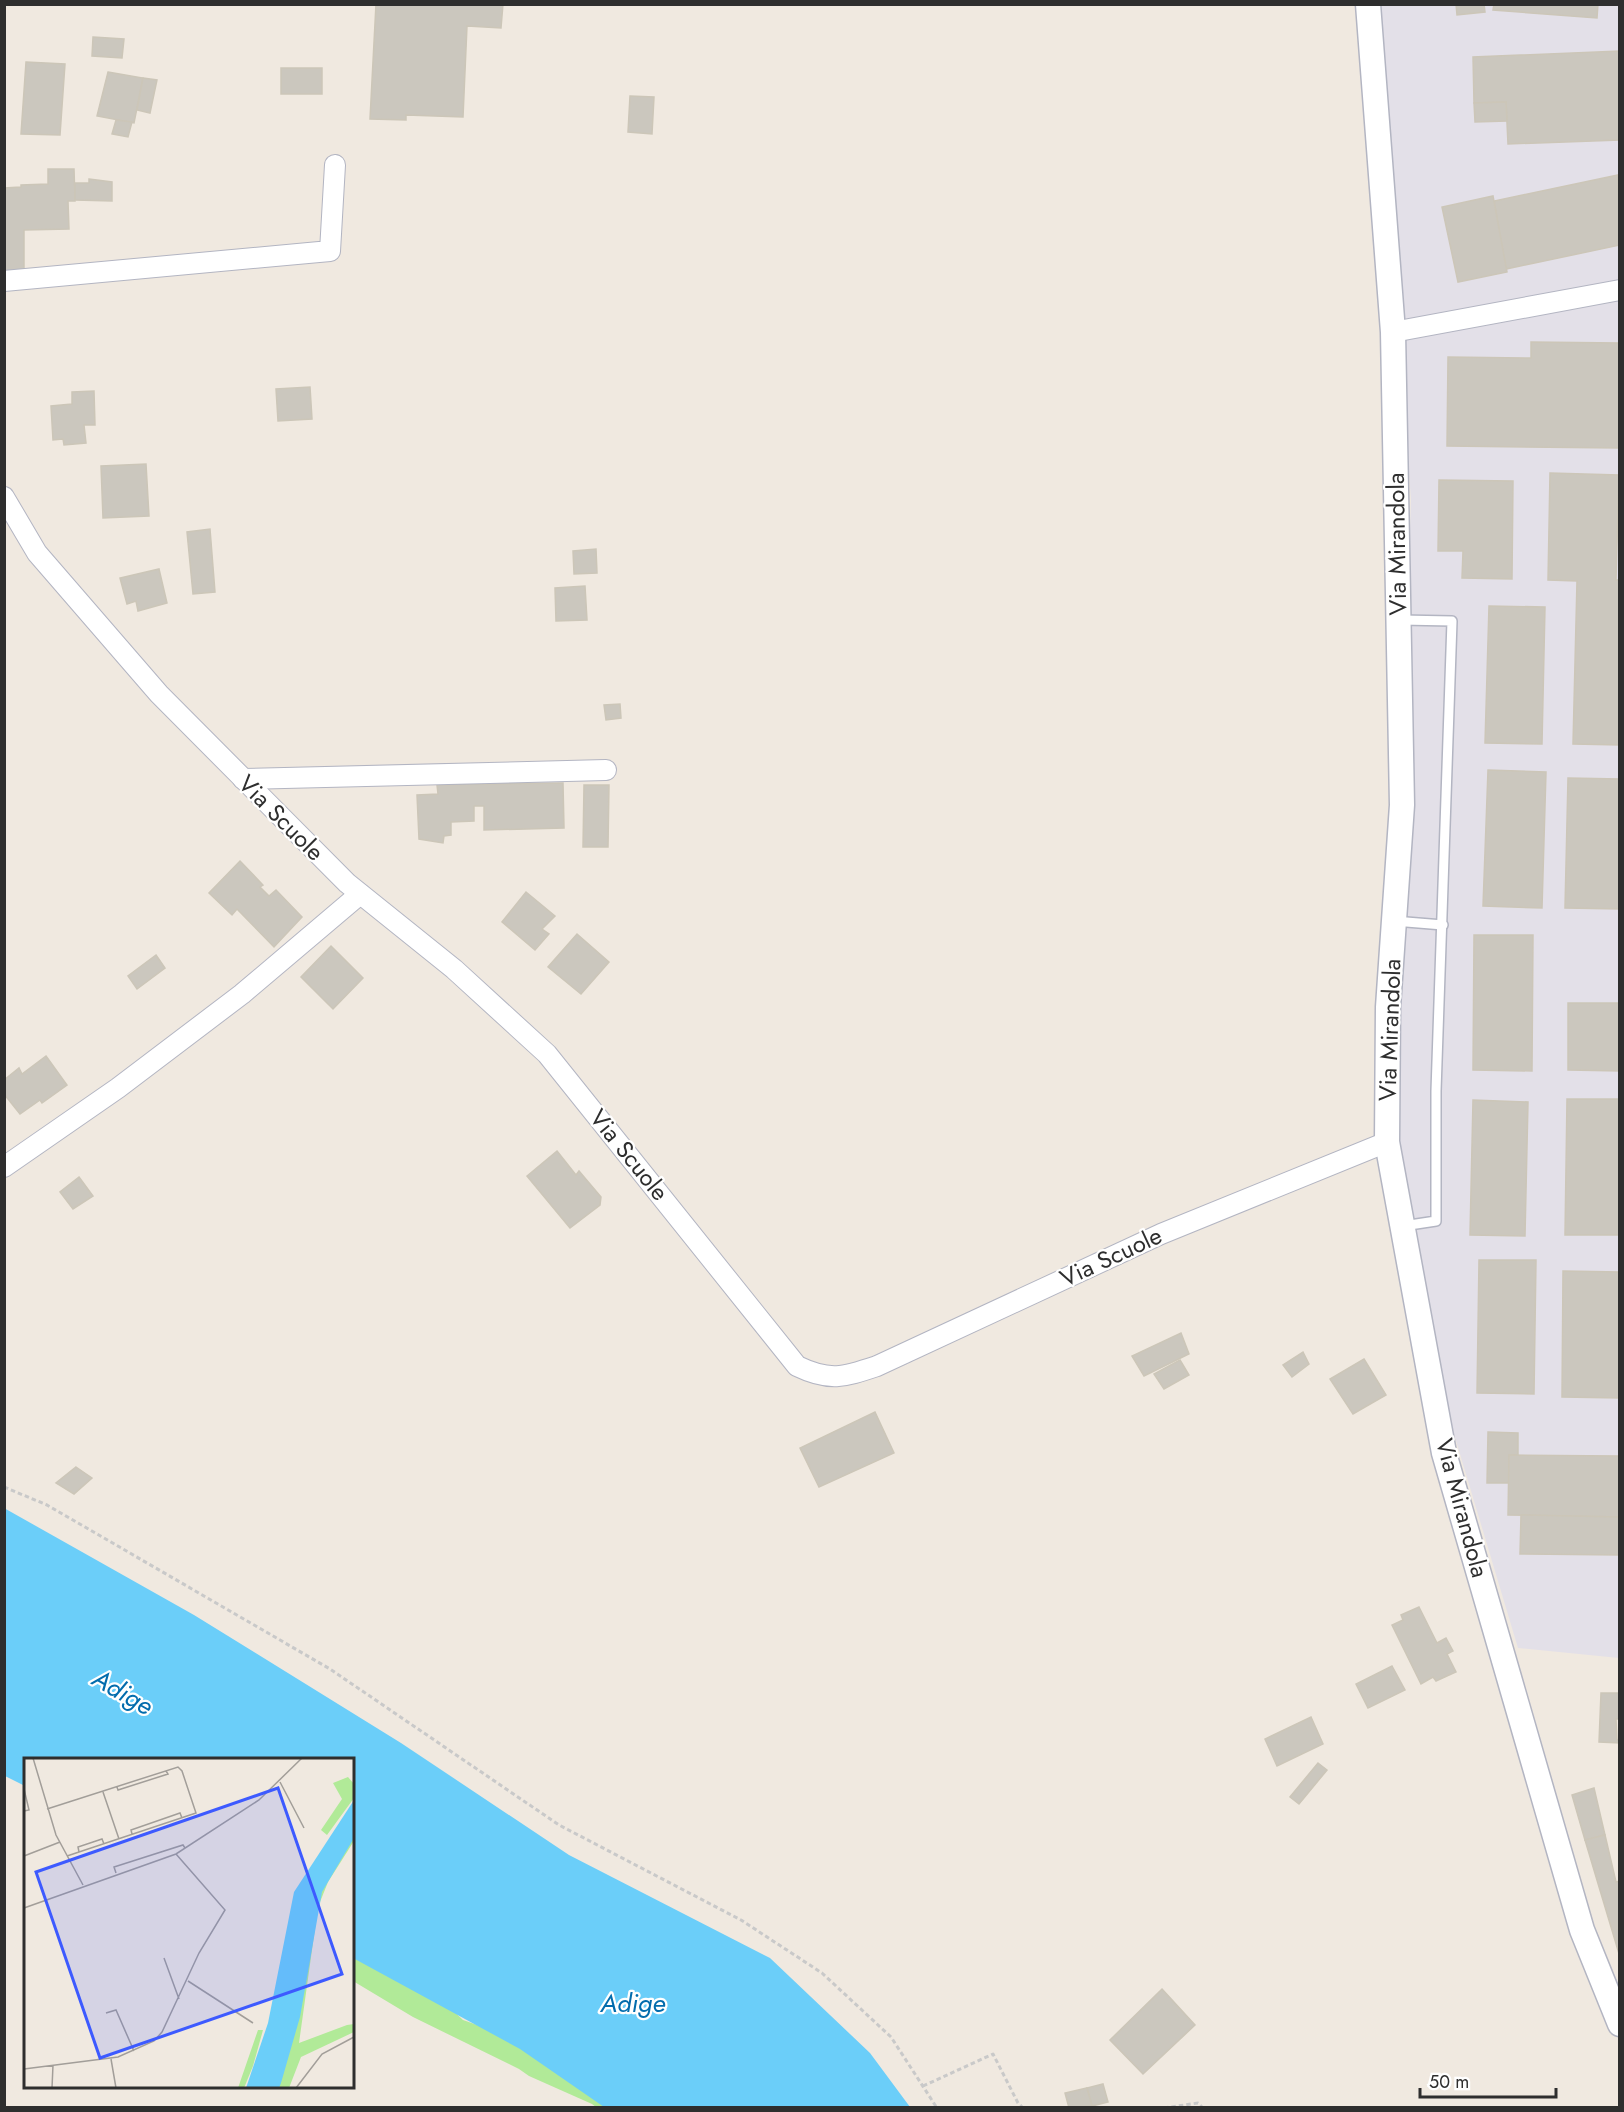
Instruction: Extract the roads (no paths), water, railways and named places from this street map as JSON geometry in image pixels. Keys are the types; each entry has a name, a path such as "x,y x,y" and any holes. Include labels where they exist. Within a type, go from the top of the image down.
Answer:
{"street":[{"name":"Via Mirandola","path":"1368,4 1393,332 1402,805 1388,1007 1387,1142 1444,1453 1582,1930 1620,2024"},
{"path":"4,281 330,251 335,165"},
{"path":"1393,332 1620,290"},
{"name":"Via Scuole","path":"4,497 38,553 159,694 347,884 454,969 548,1054 797,1366 818,1376 847,1376 877,1366 1161,1234 1387,1142"},
{"path":"243,779 606,770"},
{"path":"4,1167 118,1088 232,1001 360,894"}],"lane":[{"path":"1398,620 1452,621 1436,1091 1437,1221 1402,1226"},
{"path":"1394,921 1443,925"}],"water":[{"name":"Adige","path":"4,1508 194,1615 401,1743 569,1855 770,1958 870,2053 910,2107 604,2107 520,2049 354,1959 354,1758 24,1758 24,1786 5,1776"}]}
